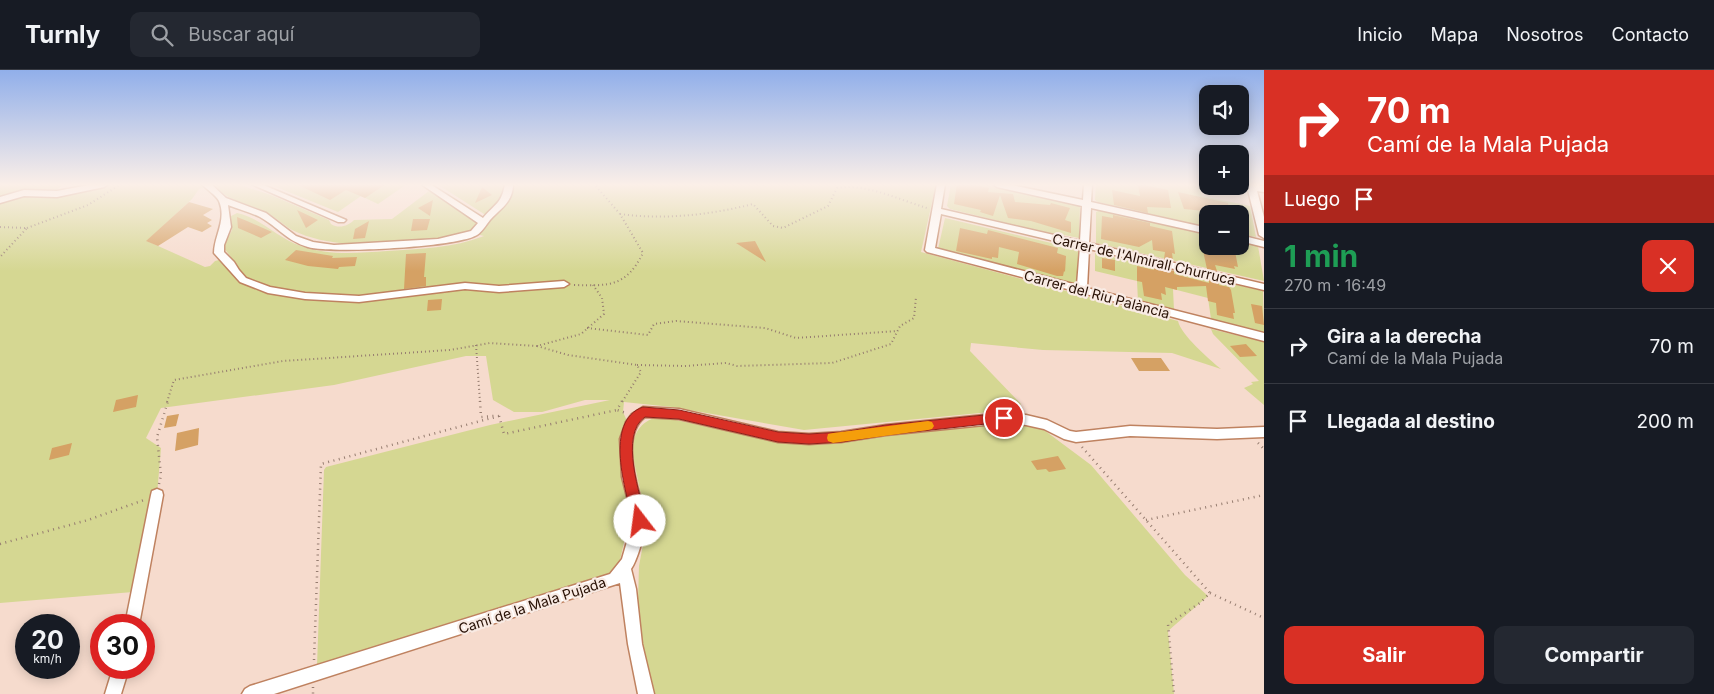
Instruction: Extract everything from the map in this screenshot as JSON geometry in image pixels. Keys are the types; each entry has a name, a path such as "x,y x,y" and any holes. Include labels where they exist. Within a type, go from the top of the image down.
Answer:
{"street":[{"path":"224,213 226,227 219,245 219,253 231,264 235,272 243,280 268,290 295,295 359,299 466,286 499,289 564,284"},
{"path":"260,213 293,238 311,245 334,248 438,242 474,233 493,213"},
{"path":"325,213 341,220"},
{"path":"469,213 483,222"},
{"name":"Carrer del Riu Palància","path":"932,213 930,250 1264,337"},
{"name":"Carrer de l'Almirall Churruca","path":"949,213 1264,287"},
{"path":"1082,291 1086,246 1086,213"},
{"path":"1127,213 1199,229"},
{"path":"1259,213 1264,234"},
{"path":"1249,240 1264,244"},
{"path":"646,694 635,644 629,588 624,570 640,521 628,477 626,439 630,425 643,412 679,414 778,437 809,439 842,437 886,430 1004,418 1026,420 1047,425 1068,436 1076,437 1130,431 1216,434 1264,432"},
{"path":"134,614 157,495"},
{"name":"Camí de la Mala Pujada","path":"250,694 615,579 624,570"},
{"path":"113,694 118,679"}],"path":[{"path":"0,227 27,228 69,213"},
{"path":"620,214 645,218 697,213"},
{"path":"761,213 773,226 783,228 813,213"},
{"path":"564,284 593,285 623,281 636,269 643,253 620,214"},
{"path":"0,257 27,228"},
{"path":"536,346 581,334 604,314 602,298 593,285"},
{"path":"0,544 88,520 157,495 160,475 157,437 174,380 283,361 450,350 490,343 536,346 568,356 637,366 685,366 726,363 737,366 832,363 891,344 900,326 914,318 916,297"},
{"path":"587,328 648,335 654,324 676,321 765,328 796,338 898,331"},
{"path":"476,345 481,417 499,416"},
{"path":"618,410 630,387 641,372 637,366"},
{"path":"499,416 504,434 618,410 636,417"},
{"path":"313,674 321,464 499,416"},
{"path":"1076,437 1210,593 1264,618"},
{"path":"1146,520 1264,495"},
{"path":"1174,694 1168,624 1200,603 1210,593"}],"green space":[{"path":"0,213 177,213 147,241 205,267 210,266 215,261 231,257 223,247 232,230 231,216 237,213 254,219 284,238 301,246 333,253 344,253 412,250 472,240 484,236 476,234 488,214 483,213 930,213 921,252 1178,321 1180,327 1190,340 1221,369 1172,353 1043,350 971,343 970,351 1021,404 1011,410 804,430 672,407 624,402 623,412 627,421 629,520 618,569 614,574 317,666 324,470 326,467 490,425 610,400 585,400 542,412 514,412 493,400 486,356 466,356 334,385 161,408 146,438 161,448 157,495 133,592 0,603"},
{"path":"267,213 313,213 329,220 334,226 340,227 354,220 392,219 400,213 463,213 476,222 477,226 473,231 436,239 349,244 313,238 292,230"},
{"path":"967,213 1080,213 1079,238 1054,233 1055,237"},
{"path":"1096,213 1113,213 1199,233 1199,255 1249,255 1249,244 1258,246 1264,281 1096,243"},
{"path":"1146,213 1199,213 1199,225"},
{"path":"1249,213 1251,213 1256,237 1249,236"},
{"path":"945,218 1077,249 1078,285 938,249"},
{"path":"1095,253 1263,291 1264,332 1211,319 1208,298 1173,289 1174,310 1138,301 1137,281 1095,271"},
{"path":"1211,329 1264,342 1264,405 1244,388 1253,384 1251,382 1259,381 1213,334"},
{"path":"654,418 671,419 759,438 816,445 842,443 945,427 998,422 1032,425 1044,430 1091,465 1185,575 1208,596 1168,631 1174,694 651,694 637,636 639,566 647,523 632,452 637,431"}],"building":[{"path":"177,213 206,213 203,215 212,220 207,223 212,226 202,232 188,227 158,246 146,241"},
{"path":"299,213 304,213 318,220 306,228"},
{"path":"1006,213 1068,213 1065,220 1071,222 1071,233 1031,221 1008,218"},
{"path":"1113,215 1150,223 1150,226 1172,231 1175,254 1172,253 1173,261 1164,259 1165,252 1153,250 1152,240 1139,247 1101,239 1102,216 1113,218"},
{"path":"237,217 272,232 261,238 238,228"},
{"path":"413,219 430,219 427,230 411,231"},
{"path":"369,221 365,238 353,239 355,229"},
{"path":"960,228 987,234 988,230 1058,248 1057,253 1066,256 1065,272 1063,276 1057,276 1017,264 1019,252 999,247 998,258 992,257 992,259 956,251"},
{"path":"755,241 766,262 736,243"},
{"path":"296,250 333,256 332,258 357,257 355,266 339,267 338,269 308,266 285,260"},
{"path":"426,253 424,277 426,277 426,286 404,289 406,254"},
{"path":"1204,255 1236,255 1238,267 1234,266 1235,269 1215,265 1217,271 1207,269"},
{"path":"1102,258 1115,260 1115,271 1102,268"},
{"path":"1137,266 1154,270 1154,266 1174,271 1174,274 1209,283 1209,279 1218,281 1219,285 1229,287 1235,313 1233,313 1234,319 1217,315 1216,303 1208,301 1206,286 1177,287 1177,290 1165,287 1166,295 1161,293 1162,300 1144,296 1142,282 1137,281"},
{"path":"442,299 441,310 427,311 428,300"},
{"path":"1251,304 1262,306 1264,325 1255,323"},
{"path":"1246,344 1257,356 1240,357 1230,346"},
{"path":"1131,358 1161,358 1170,371 1139,371"},
{"path":"138,395 136,407 113,412 116,400"},
{"path":"179,414 176,426 164,428 167,416"},
{"path":"199,428 198,445 175,451 177,433"},
{"path":"72,443 69,455 49,460 52,448"},
{"path":"1058,456 1066,469 1049,472 1046,469 1037,470 1031,461"}],"slow traffic":[{"path":"833,438 928,426"}],"route":[{"path":"640,521 628,477 626,439 630,425 643,412 679,414 778,437 809,439 842,437 886,430 1004,418"}]}
